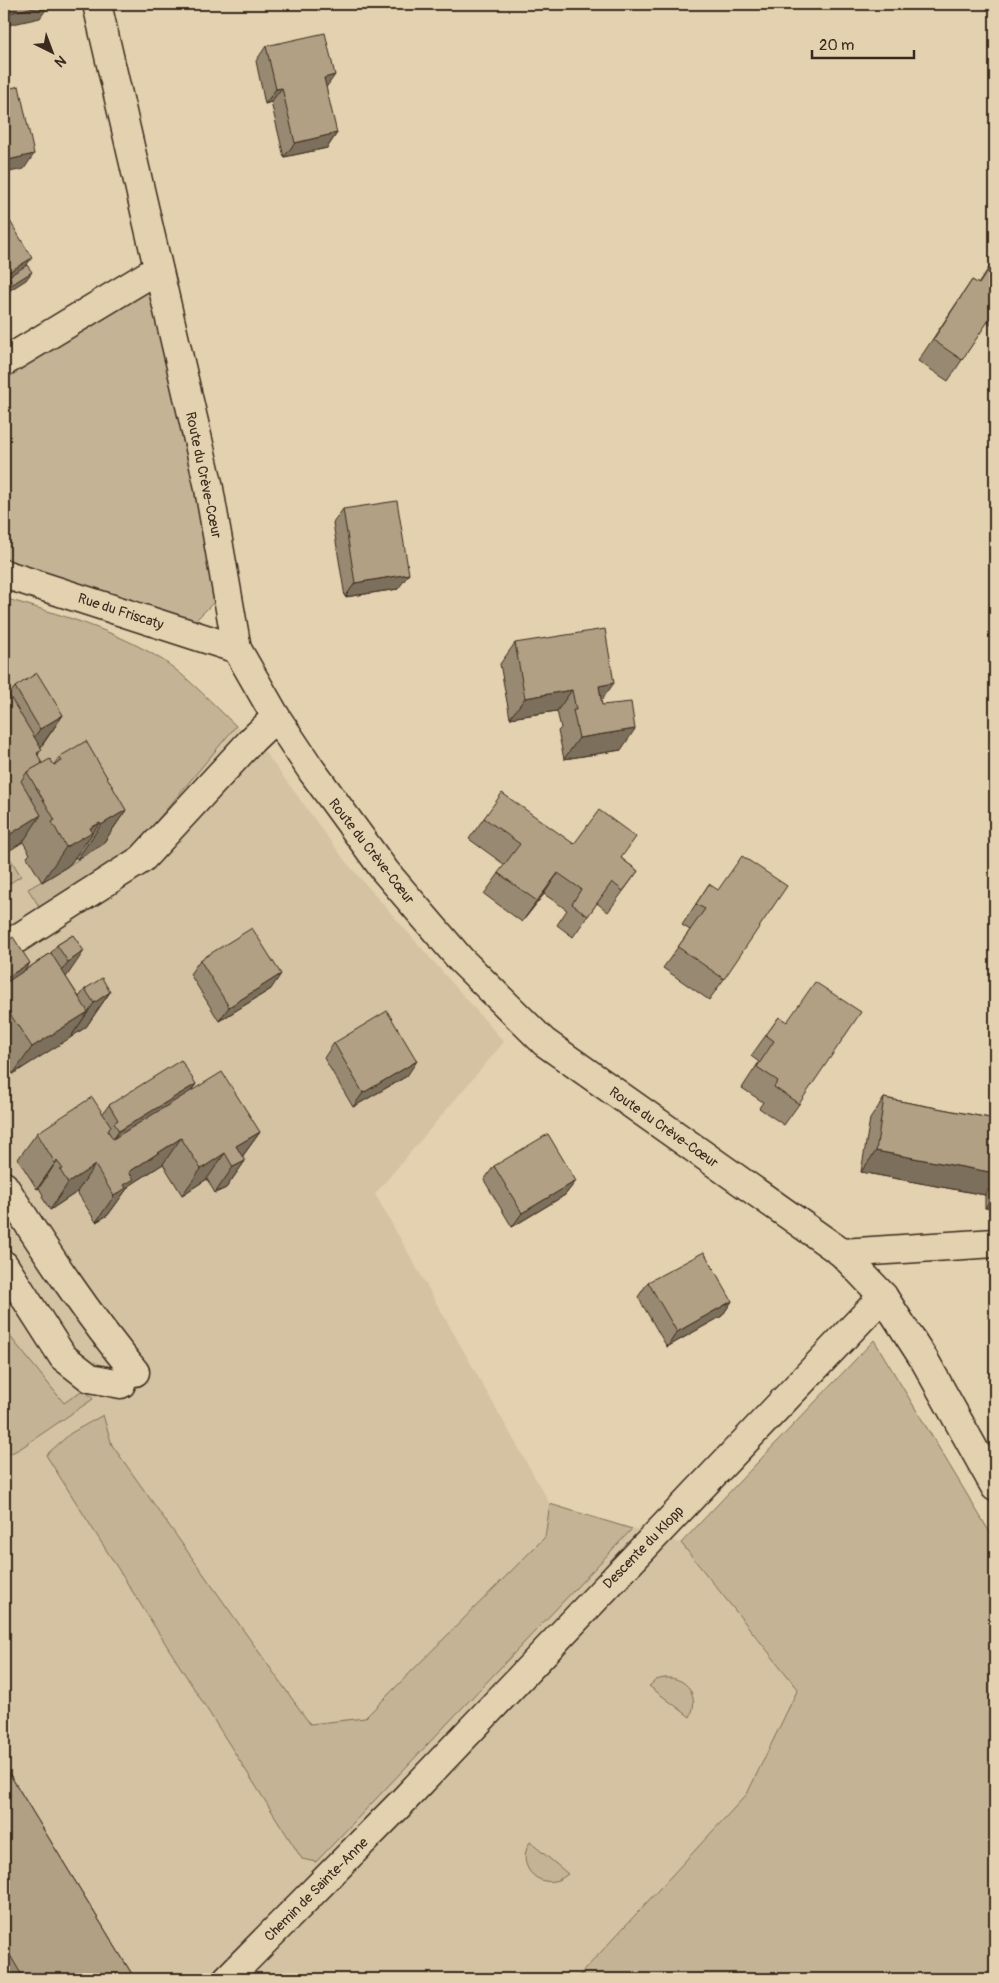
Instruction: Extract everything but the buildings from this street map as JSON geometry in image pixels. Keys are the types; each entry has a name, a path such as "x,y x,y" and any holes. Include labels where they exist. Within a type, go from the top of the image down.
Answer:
{"street":[{"name":"Route du Crève-Cœur","path":"97,4 208,483 238,649 276,717 312,771 385,871 461,960 544,1042 842,1253 883,1296 925,1360 995,1487"},
{"path":"4,362 158,269"},
{"name":"Rue du Friscaty","path":"4,574 238,649"},
{"path":"4,947 142,859 252,740 276,717"},
{"path":"4,1186 64,1280 107,1338 128,1378 90,1378 63,1357 4,1265"},
{"path":"842,1253 995,1243"},
{"name":"Descente du Klopp","path":"404,1800 883,1296"},
{"name":"Chemin de Sainte-Anne","path":"227,1979 404,1800"}],"shaded area":[{"path":"158,269 227,589 184,632 4,574 4,362"},
{"path":"4,598 59,614 128,641 164,662 192,684 265,752 346,862 504,1042 375,1194 550,1504 681,1543 798,1689 747,1794 576,1979 4,1979"},
{"path":"4,598 86,624 146,650 183,676 236,726 130,853 42,911 28,889 101,845 35,792 4,713"},
{"path":"6,852 21,876 4,887 4,854"},
{"path":"4,1329 64,1403 84,1389 93,1399 21,1448 4,1457"},
{"path":"874,1340 995,1541 995,1979 576,1979 747,1794 798,1689 681,1543"},
{"path":"103,1415 112,1445 310,1724 365,1718 545,1537 550,1504 632,1529 316,1862 302,1859 46,1455 71,1433"},
{"path":"664,1678 680,1680 690,1689 694,1702 690,1717 649,1686 656,1680"},
{"path":"530,1842 568,1874 559,1880 550,1882 534,1876 528,1869 525,1861"}]}
